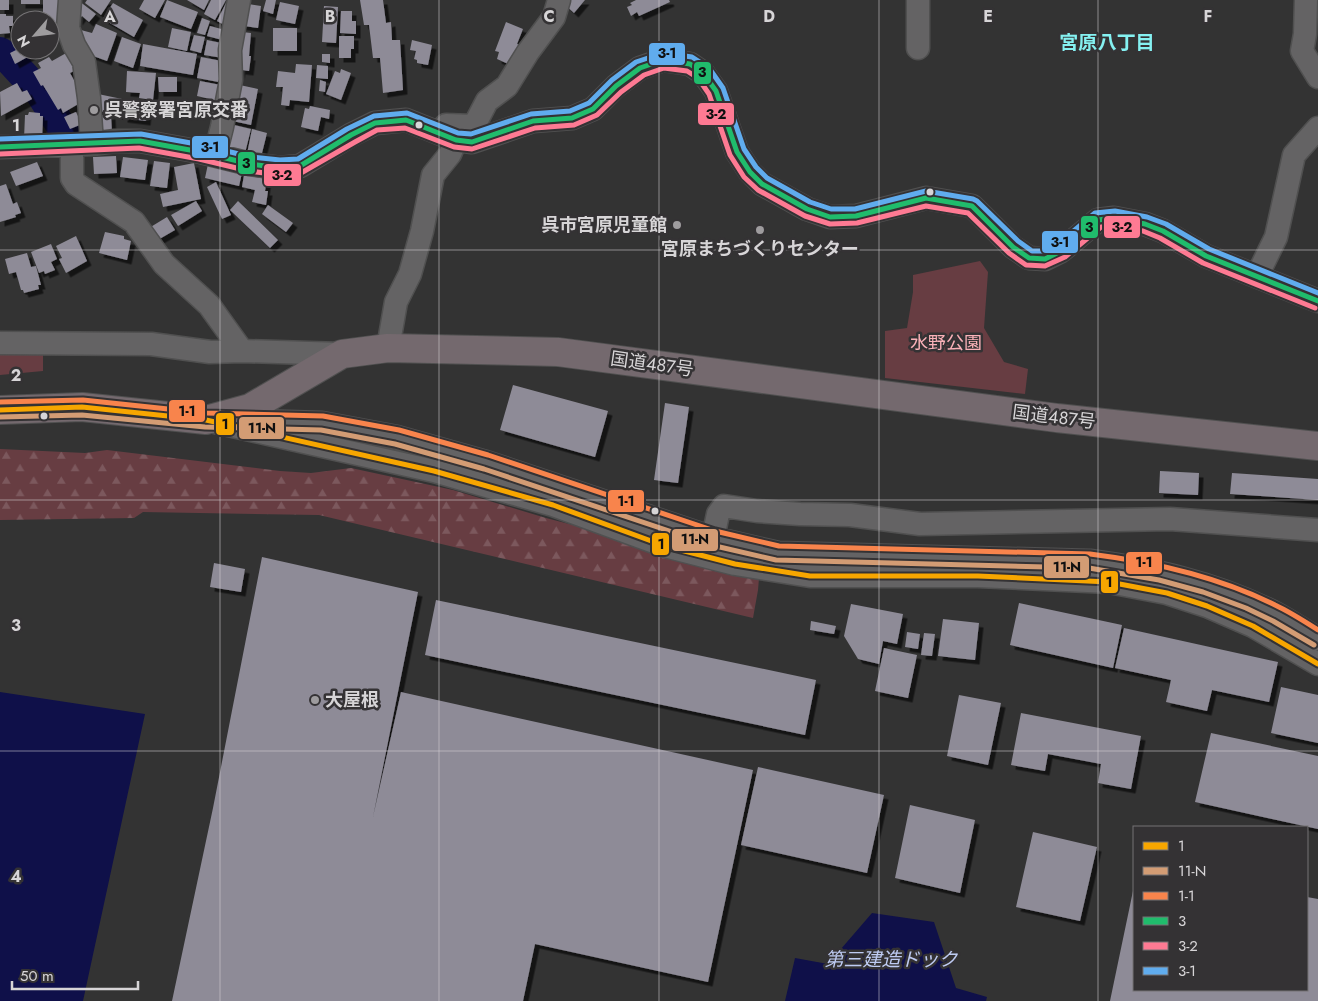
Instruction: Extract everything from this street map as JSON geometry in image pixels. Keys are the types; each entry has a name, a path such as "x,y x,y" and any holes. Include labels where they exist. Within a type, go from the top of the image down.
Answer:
{"highway":[{"name":"国道487号","path":"0,410 82,407 206,420 250,408 342,354 388,348 558,352 1057,418 1318,446"}],"street":[{"path":"70,0 68,28 74,45 84,62 90,98 82,144 72,178 76,184 134,222 164,264 209,304 242,351"},
{"path":"215,155 231,80 230,50 239,0"},
{"path":"388,348 396,302 410,274 422,231 433,174 450,154 446,125 474,126 487,101 508,86 528,52 554,17 560,0"},
{"path":"918,0 918,48"},
{"path":"1306,0 1305,34 1302,51 1318,77"},
{"path":"0,147 82,144 115,140 140,141 215,155 250,164 280,168 300,166 375,122 406,120 448,137 472,142 533,122 572,118 593,109 616,86 640,68 663,60 690,64 703,73 716,90 737,152 750,172 762,184 806,210 830,216 856,216 926,198 972,206 1013,247 1029,258 1045,259 1061,251 1098,220 1114,218 1145,224 1163,231 1206,256 1318,301"},
{"path":"1257,276 1276,237 1294,155 1318,128"},
{"path":"0,343 151,344 210,352 342,354"},
{"path":"206,420 434,472 553,505 665,546 711,547 778,553 1090,561 1180,576 1227,592 1272,612 1318,639"},
{"path":"711,547 718,514 724,506 791,514 850,515 920,524 1170,519 1318,530"},
{"path":"711,547 735,564 810,576 978,576 1109,582 1167,593 1206,606 1253,626 1318,664"}],"green space":[{"name":"水野公園","path":"980,261 988,272 984,328 1004,362 1028,369 1025,394 885,378 885,331 907,328 913,292 913,275"},
{"path":"0,355 43,355 43,371 0,375"},
{"path":"0,449 85,453 107,450 311,473 351,468 453,490 759,578 753,618 319,515 143,512 134,518 0,520"}],"water":[{"path":"0,692 145,714 83,1001 0,1001"},
{"name":"第三建造ドック","path":"872,913 934,922 956,988 987,997 986,1001 785,1001 795,958 828,964"}],"building":[{"path":"0,0 9,0 9,10 0,10"},
{"path":"21,0 40,0 40,4 21,4"},
{"path":"43,0 60,0 61,32 60,10 43,10"},
{"path":"87,0 111,0 101,15 85,3"},
{"path":"144,0 165,0 155,18 139,9"},
{"path":"167,0 198,12 191,29 160,17"},
{"path":"187,0 209,0 204,10"},
{"path":"211,0 226,0 215,20 204,14"},
{"path":"266,0 276,0 273,14 263,11"},
{"path":"360,0 383,0 386,23 391,22 392,40 400,40 403,90 383,93 380,58 373,58 369,25 364,25"},
{"path":"563,0 585,0 574,13 562,2"},
{"path":"636,0 669,0 670,2 639,16 637,12 631,16 627,7"},
{"path":"79,1 96,14 89,22 82,16 78,21"},
{"path":"280,2 299,6 295,24 276,20"},
{"path":"113,3 143,20 134,37 103,19"},
{"path":"226,3 235,8 226,26 217,21"},
{"path":"242,3 261,6 258,28 238,25"},
{"path":"324,6 338,7 336,43 322,42"},
{"path":"341,11 352,11 352,21 356,21 356,34 340,33"},
{"path":"0,14 6,14 6,16 10,16 10,33 0,34"},
{"path":"202,18 210,21 205,35 197,33"},
{"path":"506,22 523,29 517,44 523,46 515,67 497,59 499,52 495,51"},
{"path":"96,24 117,33 107,61 85,53 88,47 77,43 81,30 92,33"},
{"path":"210,26 229,31 226,41 207,36"},
{"path":"172,28 191,32 187,51 168,47"},
{"path":"273,28 297,28 297,51 273,51"},
{"path":"242,32 251,33 249,56 251,56 249,71 241,70 240,75"},
{"path":"194,35 205,37 201,53 190,50"},
{"path":"339,36 354,36 354,49 351,49 351,58 339,58"},
{"path":"122,37 141,44 133,68 114,61"},
{"path":"207,40 226,44 223,58 204,55"},
{"path":"412,40 432,45 428,65 417,63 417,60 414,59 416,51 410,50"},
{"path":"143,44 197,54 193,75 140,66"},
{"path":"68,52 78,69 70,73 85,100 63,113 61,108 58,110 33,72 41,68 38,63 44,60 60,60 60,56"},
{"path":"322,54 330,54 330,63 322,62"},
{"path":"201,57 227,62 224,83 197,78"},
{"path":"13,60 22,60 15,64"},
{"path":"296,64 312,65 309,102 290,100 289,106 281,105 283,87 276,87 278,71 295,73"},
{"path":"317,65 328,66 328,79 316,78"},
{"path":"341,69 351,73 341,100 326,94 335,71 340,73"},
{"path":"127,71 156,73 153,100 139,98 140,93 126,92"},
{"path":"158,77 177,77 177,92 159,92"},
{"path":"320,80 326,82 325,92 319,91"},
{"path":"200,81 226,86 223,102 197,96"},
{"path":"17,83 22,92 27,90 32,99 1,116 0,92"},
{"path":"235,84 258,89 251,125 228,120"},
{"path":"98,94 122,99 119,115 94,110"},
{"path":"125,101 148,104 146,121 123,118"},
{"path":"310,106 330,110 329,119 321,117 318,131 301,127 305,108 309,109"},
{"path":"29,112 40,113 40,116 43,116 42,140 24,139 25,115 28,115"},
{"path":"76,112 82,124 70,129 64,117"},
{"path":"111,115 112,133 97,134 96,116"},
{"path":"230,124 251,129 245,153 224,148"},
{"path":"252,129 267,133 261,157 247,154"},
{"path":"116,156 117,173 94,174 93,157"},
{"path":"123,157 148,160 145,180 120,177"},
{"path":"154,161 170,163 167,188 150,186"},
{"path":"37,162 43,176 16,186 10,172"},
{"path":"194,163 201,199 163,207 160,194 178,190 174,167"},
{"path":"208,164 242,173 239,186 205,178"},
{"path":"244,175 267,179 265,191 268,191 266,205 252,202 255,190 242,187"},
{"path":"216,182 231,215 222,219 207,187"},
{"path":"6,184 13,204 17,202 21,213 15,215 16,217 0,222 0,186"},
{"path":"196,201 202,211 178,226 171,215"},
{"path":"238,201 278,240 270,248 230,210"},
{"path":"268,205 293,223 286,232 262,214"},
{"path":"167,217 175,230 156,241 149,228"},
{"path":"105,232 124,236 124,239 131,241 127,260 99,253"},
{"path":"76,236 87,261 66,273 59,259 62,258 56,246"},
{"path":"51,244 57,259 51,262 55,270 45,274 44,271 39,273 31,252"},
{"path":"27,253 31,267 36,266 41,285 38,285 39,289 24,293 21,290 16,272 9,274 5,259"},
{"path":"513,385 608,411 595,457 500,430"},
{"path":"665,403 689,407 678,483 654,480"},
{"path":"1160,471 1199,473 1198,495 1159,493"},
{"path":"1232,473 1318,479 1318,500 1230,494"},
{"path":"262,557 418,592 373,817 401,692 753,770 708,982 535,944 523,1001 172,1001 213,808"},
{"path":"214,563 245,569 241,592 210,587"},
{"path":"436,600 816,680 805,735 425,655"},
{"path":"1019,603 1122,625 1113,668 1010,645"},
{"path":"851,604 903,614 897,644 883,641 879,664 858,659 844,636"},
{"path":"943,619 979,623 975,660 938,656"},
{"path":"811,621 836,626 834,634 810,630"},
{"path":"1124,628 1278,662 1269,702 1212,690 1207,711 1166,702 1171,680 1115,668"},
{"path":"907,632 920,634 918,649 905,647"},
{"path":"924,633 935,634 932,656 921,655"},
{"path":"884,648 917,655 908,698 875,691"},
{"path":"1281,687 1318,695 1318,743 1271,733"},
{"path":"959,695 1001,703 988,765 947,756"},
{"path":"1021,713 1141,736 1131,789 1098,783 1101,764 1048,754 1045,771 1011,765"},
{"path":"1211,733 1318,756 1318,829 1195,802"},
{"path":"758,767 884,795 867,873 741,845"},
{"path":"910,805 975,820 960,893 895,878"},
{"path":"1033,832 1097,847 1080,921 1016,907"},
{"path":"1133,891 1133,991 1308,991 1308,897 1318,899 1318,1001 1110,1001"}],"waterway":[{"path":"0,52 40,93 66,134"}],"transit line":[{"name":"3-1","path":"0,139 141,134 202,145 251,157 280,160 298,159 347,129 374,116 407,113 458,133 471,134 531,114 570,111 589,103 612,80 636,62 663,53 692,57 709,68 723,88 744,149 756,167 767,178 810,202 831,209 855,209 926,191 973,199 1018,241 1032,251 1043,251 1057,245 1095,213 1115,211 1147,217 1166,224 1209,249 1318,293"},
{"name":"3","path":"0,147 140,141 201,152 250,164 280,168 300,166 351,135 375,123 406,120 456,140 472,142 533,121 572,118 593,109 616,86 640,68 663,60 690,64 703,73 716,91 737,152 750,172 762,184 807,209 830,217 856,216 926,198 972,206 1013,247 1029,258 1045,259 1061,251 1098,220 1114,218 1145,224 1163,231 1206,256 1318,301"},
{"name":"3-2","path":"0,154 139,148 199,159 249,171 280,175 301,173 377,130 405,128 454,147 472,149 535,128 574,125 597,115 621,92 644,75 664,68 687,71 698,78 709,94 730,155 744,177 758,190 805,216 830,224 857,223 926,206 968,213 1009,253 1026,265 1045,266 1065,257 1101,227 1114,226 1143,231 1160,238 1203,263 1315,308"},
{"name":"1-1","path":"0,402 83,400 206,413 323,416 399,430 488,455 715,531 779,546 1090,554 1114,557 1161,566 1231,586 1281,608 1318,630"},
{"name":"1","path":"0,410 82,407 206,420 434,471 553,505 665,546 735,564 810,576 978,576 1109,582 1167,593 1207,606 1253,626 1318,664"},
{"name":"11-N","path":"0,417 82,415 205,427 321,430 395,444 484,469 711,545 776,560 1089,568 1159,580 1203,592 1246,608 1314,645"}],"place":[{"name":"呉警察署宮原交番","path":"94,110"},
{"name":"呉市宮原児童館","path":"677,225"},
{"name":"宮原まちづくりセンター","path":"760,230"},
{"name":"大屋根","path":"315,700"}],"district":[{"name":"宮原八丁目","path":"1107,42"}]}
